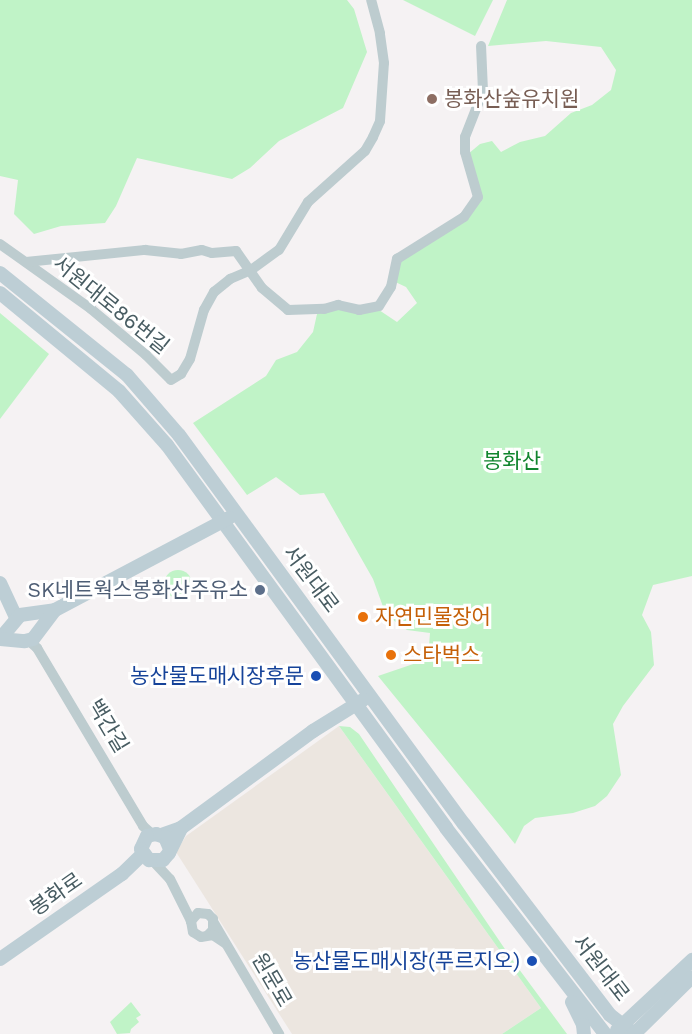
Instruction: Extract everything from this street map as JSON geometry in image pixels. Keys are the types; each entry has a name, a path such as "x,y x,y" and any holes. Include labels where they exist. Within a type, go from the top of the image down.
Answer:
{"street":[{"name":"서원대로86번길","path":"0,244 91,309 146,354 171,380 181,374 189,359 204,310 214,292 230,279 250,270 279,250 308,202 364,152 373,137 380,121 384,63 371,0"},
{"name":"서원대로86번길","path":"26,262 145,250 181,254 236,251 262,288 288,310 324,309 338,305 359,310 379,306 391,287 397,259 464,217 478,197 465,152 465,137 483,91 481,46"},
{"name":"서원대로","path":"0,273 127,375 179,435 235,514 371,694 464,824 610,1015 626,1032"},
{"name":"서원대로","path":"0,293 119,391 167,445 355,705 605,1034"},
{"path":"0,639 28,629 56,610 235,514"},
{"path":"0,583 28,629"},
{"name":"백간길","path":"28,629 148,847 170,879 191,921"},
{"path":"148,847 181,828 313,731 371,694"},
{"path":"148,847 163,860 181,828"},
{"path":"148,847 167,840 169,851"},
{"name":"봉화로","path":"0,959 148,847"},
{"name":"원문로","path":"169,851 172,869 193,904 201,913 208,914 214,923 279,1034"},
{"path":"191,921 201,913"},
{"name":"원문로","path":"191,921 193,933 201,937 208,935 219,938 229,947"},
{"path":"208,935 213,930 214,923"},
{"path":"626,1032 692,960"},
{"path":"559,976 583,1025 584,1034"},
{"path":"626,1032 689,985"}],"shaded area":[{"path":"339,726 541,1008 502,1034 292,1034 176,852 186,836"}],"green space":[{"path":"0,0 347,0 354,9 367,52 343,108 279,141 250,168 232,179 137,158 116,206 105,223 61,226 34,234 14,214 18,180 0,176"},
{"path":"403,0 493,0 475,36"},
{"name":"봉화산","path":"507,0 692,0 692,576 653,585 642,615 651,632 654,665 623,706 613,724 621,775 607,796 595,806 573,813 535,818 524,826 515,844 378,676 428,659 430,633 407,630 386,615 373,579 324,493 300,495 276,477 247,495 193,423 266,376 276,360 297,352 313,332 317,314 338,309 376,308 397,322 417,303 406,287 391,280 400,260 477,201 468,154 480,144 492,141 501,152 520,142 545,136 571,113 592,105 611,90 616,70 601,47 546,41 488,46"},
{"path":"0,313 49,354 0,419"},
{"path":"178,570 188,574 192,584 188,594 178,598 168,594 164,584 168,574"},
{"path":"339,726 350,727 359,734 513,961 567,1034 502,1034 541,1008"},
{"path":"131,1002 141,1015 136,1018 139,1022 130,1033 117,1034 110,1022"}],"place":[{"name":"봉화산숲유치원","path":"432,99"},
{"name":"SK네트웍스봉화산주유소","path":"260,590"},
{"name":"자연민물장어","path":"363,617"},
{"name":"스타벅스","path":"391,655"},
{"name":"농산물도매시장후문","path":"316,676"},
{"name":"농산물도매시장(푸르지오)","path":"532,961"}]}
